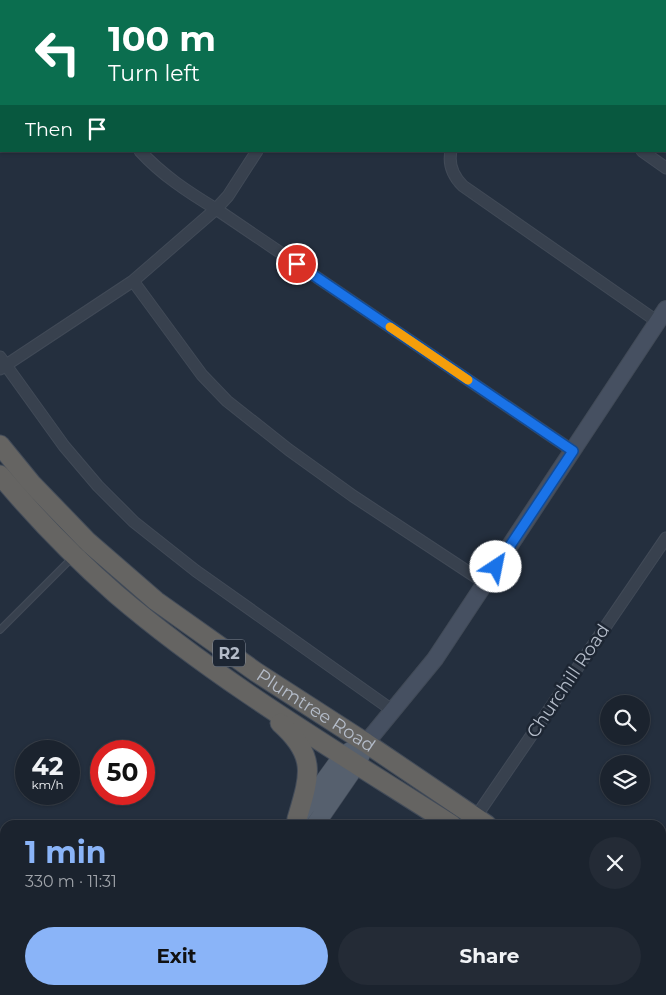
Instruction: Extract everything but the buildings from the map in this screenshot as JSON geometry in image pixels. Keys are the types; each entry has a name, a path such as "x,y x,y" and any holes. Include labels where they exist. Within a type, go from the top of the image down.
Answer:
{"highway":[{"name":"Plumtree Road","path":"0,446 116,593 161,630 256,699 444,820"},
{"name":"Plumtree Road","path":"0,475 82,548 256,672 366,743 475,820"},
{"path":"256,699 294,736 304,752 307,767 307,785 302,820"}],"main road":[{"path":"304,820 350,759 366,743 435,659 662,316"}],"street":[{"path":"141,152 157,170 187,192 216,209 573,451"},
{"path":"256,152 228,196 216,209 133,281 2,364 64,446 98,486 134,522 196,571 392,710"},
{"path":"451,152 450,164 457,180 463,186 662,316"},
{"path":"643,152 666,168"},
{"path":"133,281 202,375 227,401 288,450 353,496 485,583"},
{"name":"Churchill Road","path":"479,820 666,538"}],"lane":[{"path":"0,630 82,548"}],"slow traffic":[{"path":"390,327 468,380"}],"route":[{"path":"297,264 573,451 496,567"}]}
